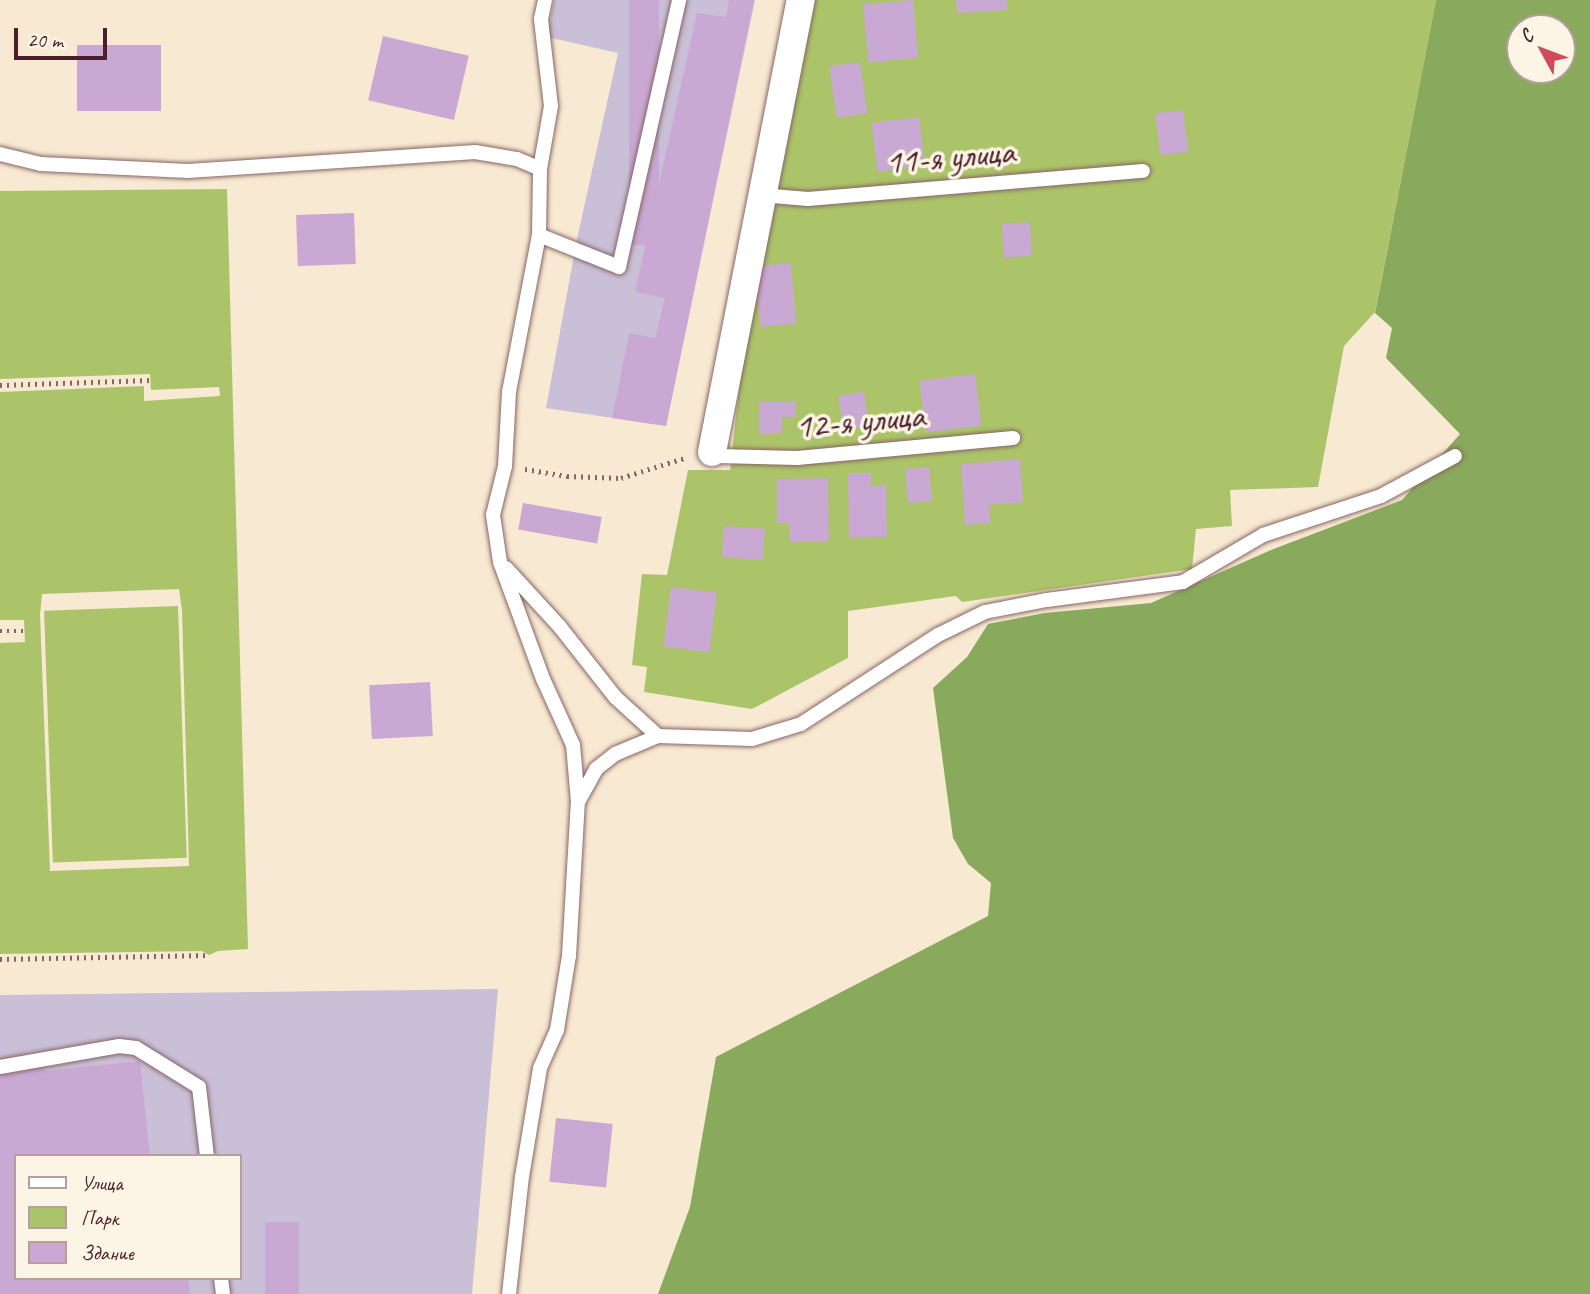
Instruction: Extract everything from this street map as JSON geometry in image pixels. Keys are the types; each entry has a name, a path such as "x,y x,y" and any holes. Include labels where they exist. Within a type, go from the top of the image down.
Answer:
{"street":[{"path":"712,452 801,0"}],"lane":[{"path":"509,1294 522,1177 538,1081 556,1030 569,956 578,802 573,745 543,679 500,562 493,515 505,466 509,391 538,235 540,169 551,106 541,19 545,0"},
{"path":"538,235 619,267 679,0"},
{"path":"0,154 41,164 188,171 475,152 517,159 540,169"},
{"name":"11-я улица","path":"761,195 808,199 1143,171"},
{"name":"12-я улица","path":"712,452 718,456 797,458 1013,438"},
{"path":"578,802 596,769 615,754 658,736 752,739 801,724 939,635 985,612 1047,600 1183,582 1264,535 1381,496 1455,456"},
{"path":"500,562 560,627 615,696 658,736"},
{"path":"0,1067 119,1046 136,1048 199,1087 207,1154"}],"path":[{"path":"0,385 150,380"},
{"path":"505,466 567,476 621,478 712,452"},
{"path":"0,631 25,631"},
{"path":"0,960 209,955"}],"shaded area":[{"path":"554,0 755,0 666,426 546,408 577,239 618,53 547,37"},
{"path":"498,989 472,1294 0,1294 0,995"}],"green space":[{"path":"814,0 1436,0 1375,312 1344,346 1318,487 1230,490 1232,526 1196,529 1192,569 962,602 956,596 848,611 848,658 752,709 644,692 647,667 632,665 642,574 667,575 688,470 730,470 745,335"},
{"path":"1436,0 1590,0 1590,1294 658,1294 690,1207 716,1057 988,916 991,883 968,864 953,838 933,688 967,657 988,624 1045,613 1151,603 1271,550 1402,500 1460,434 1386,358 1392,328 1375,313"},
{"path":"227,189 248,949 218,951 209,955 202,951 0,954 0,643 25,642 24,620 0,620 0,392 144,386 144,401 220,396 219,387 151,390 150,374 0,379 0,191","holes":["179,589 182,610 189,866 50,871 40,615 42,594"]},
{"path":"178,606 187,858 53,863 44,611"}],"building":[{"path":"629,0 659,0 659,245 629,245"},
{"path":"729,0 754,0 666,426 612,418 629,333 655,338 665,298 635,292 697,13 726,17"},
{"path":"913,0 918,58 868,62 863,4"},
{"path":"956,0 1007,0 1007,10 957,13"},
{"path":"383,36 469,56 454,120 368,100"},
{"path":"77,45 161,45 161,111 77,111"},
{"path":"860,62 867,113 837,118 829,66"},
{"path":"1183,110 1188,152 1160,155 1155,113"},
{"path":"919,117 925,166 877,171 871,123"},
{"path":"354,213 356,264 298,266 296,215"},
{"path":"1030,222 1032,256 1004,257 1002,223"},
{"path":"791,263 796,324 760,327 755,266"},
{"path":"975,374 981,426 926,432 919,381"},
{"path":"864,392 869,426 843,429 838,396"},
{"path":"759,402 796,402 795,417 782,417 782,434 759,434"},
{"path":"1020,459 1023,502 989,505 990,523 965,525 961,464"},
{"path":"929,467 932,501 908,503 905,469"},
{"path":"848,473 871,473 871,486 886,485 887,537 849,538"},
{"path":"828,478 829,542 790,542 789,523 777,523 777,479"},
{"path":"523,503 602,517 597,543 518,530"},
{"path":"724,526 765,529 763,560 722,557"},
{"path":"671,587 717,593 709,652 664,647"},
{"path":"430,682 433,736 372,739 369,685"},
{"path":"44,1055 45,1071 140,1061 150,1154 14,1154 14,1280 188,1280 190,1294 0,1294 0,1060"},
{"path":"556,1118 613,1124 606,1188 549,1182"},
{"path":"265,1222 299,1222 299,1294 265,1294"}]}
